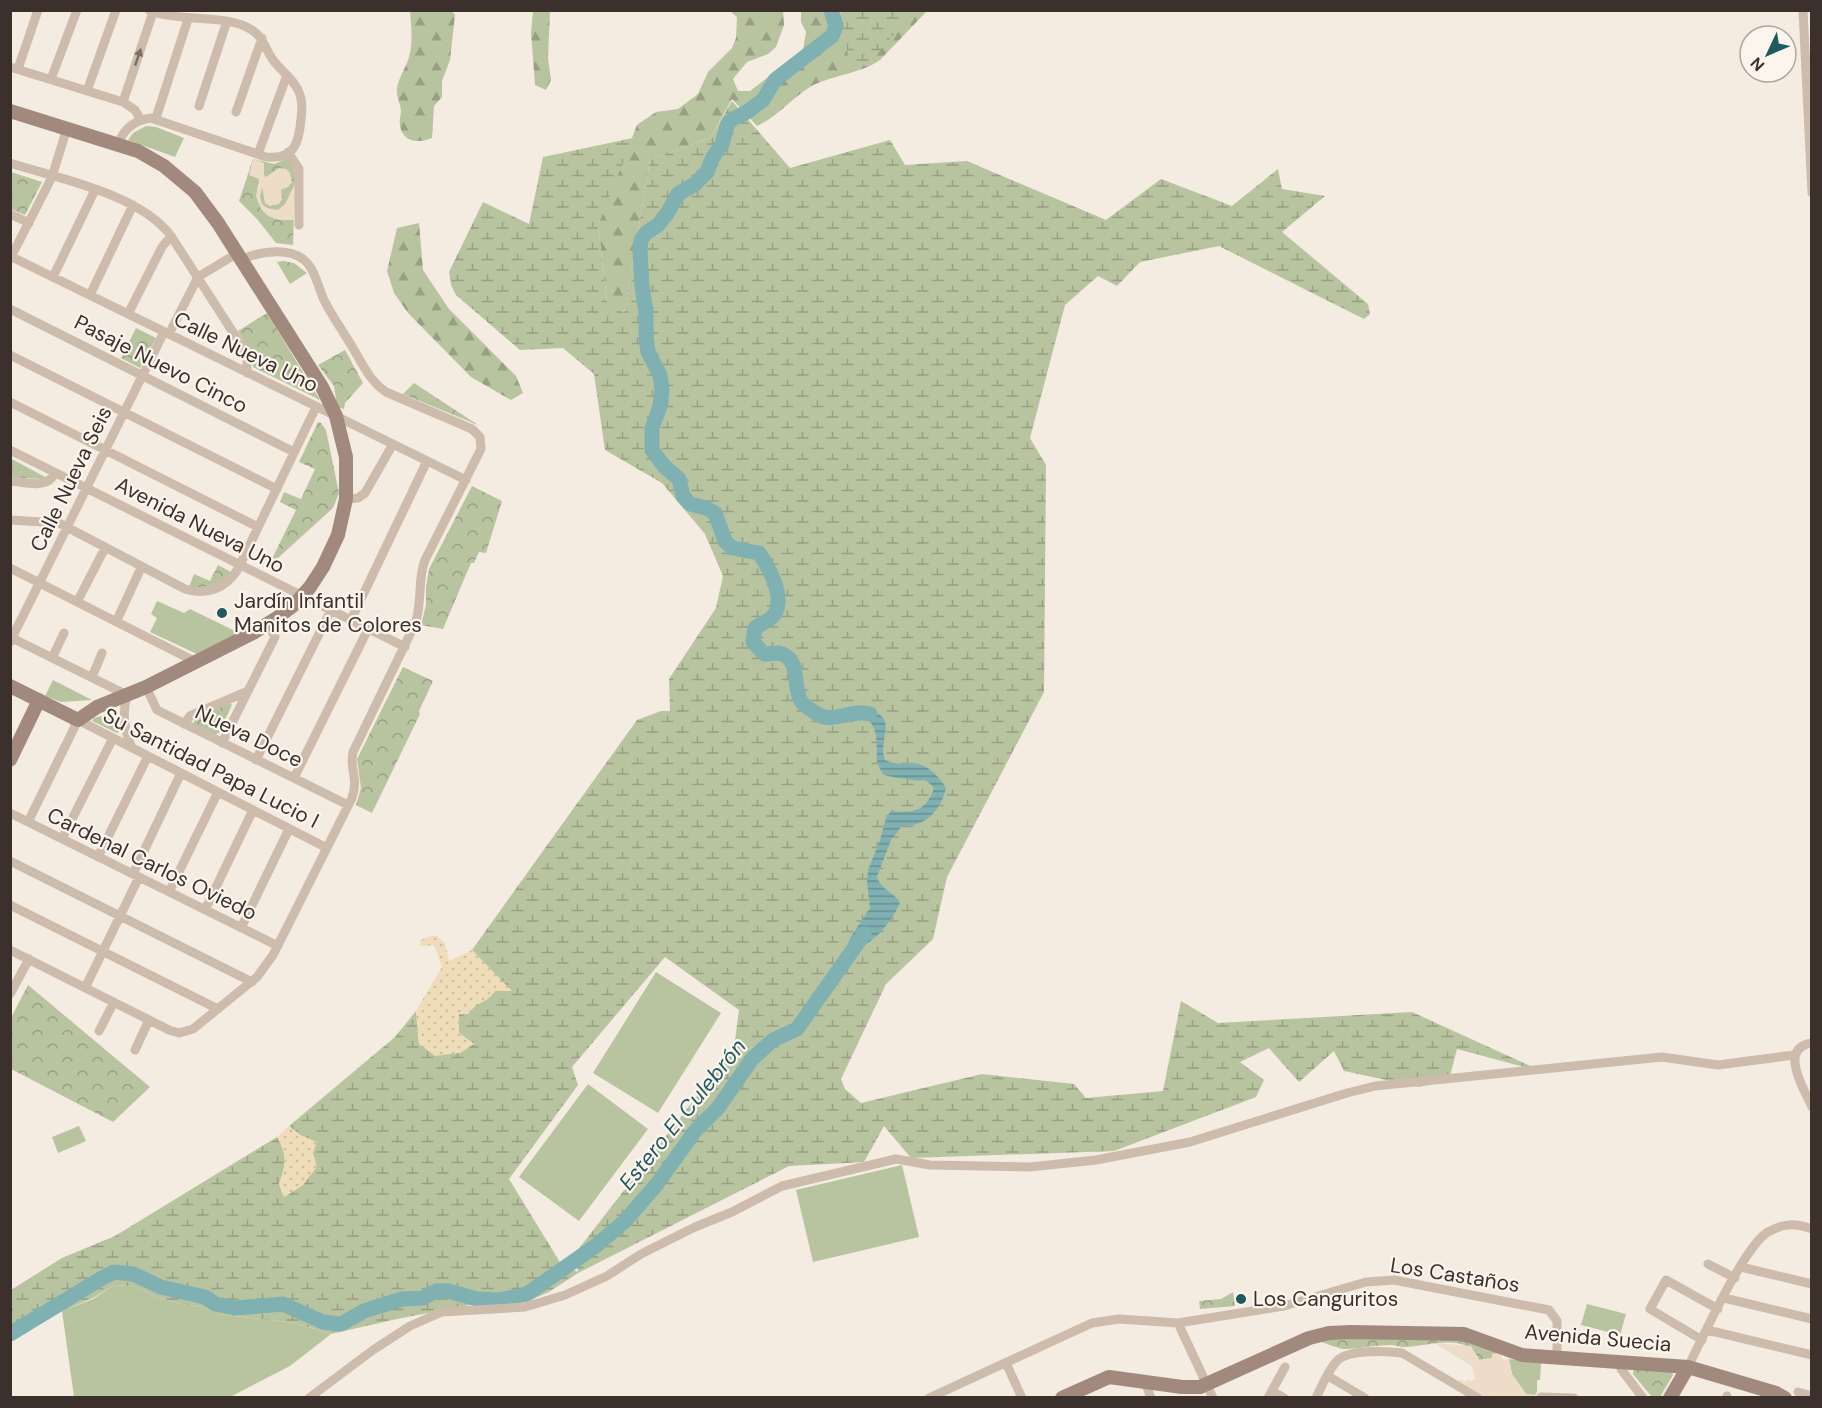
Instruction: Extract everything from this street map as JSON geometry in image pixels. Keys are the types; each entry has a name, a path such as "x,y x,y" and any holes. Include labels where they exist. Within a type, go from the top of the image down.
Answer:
{"street":[{"path":"38,10 14,68 123,102 135,110 141,120"},
{"path":"51,80 77,10"},
{"path":"87,91 116,10"},
{"path":"1803,10 1812,193"},
{"path":"118,144 126,129 141,120 156,118 228,145 271,157 288,152 299,141 302,105 298,89 272,59 262,38 243,25 227,21 188,19 151,11 123,102"},
{"path":"156,118 188,19"},
{"path":"199,106 227,21"},
{"path":"236,112 262,38"},
{"path":"258,154 287,75"},
{"path":"10,111 118,144 151,158 185,183 211,213 316,377 336,416 346,457 346,499 340,529 329,557 317,578 302,596 268,625 146,687 97,707 78,720 27,822"},
{"path":"11,257 52,177 67,128"},
{"path":"288,152 299,169 299,225"},
{"path":"10,163 95,190 133,205 153,217 171,236 245,351 248,360 247,373"},
{"path":"53,277 95,190"},
{"path":"90,295 133,205"},
{"path":"10,214 29,223"},
{"path":"128,314 162,247 171,236"},
{"path":"10,950 179,1033 189,1031 252,982 268,964 278,946 348,805 355,786 351,760 353,752 405,647 418,615 423,565 481,449 482,441 472,429 386,392 374,382 330,312 311,268 305,261 290,254 270,252 255,254 238,257 198,278"},
{"name":"Calle Nueva Uno","path":"11,257 466,480"},
{"name":"Calle Nueva Seis","path":"11,639 142,375 198,278"},
{"name":"Pasaje Nuevo Cinco","path":"10,309 294,452"},
{"path":"10,355 277,489"},
{"path":"10,402 258,527"},
{"path":"10,520 59,523 141,568 185,589 203,592 222,586 232,578 240,565 316,407"},
{"path":"346,499 358,498 365,493 393,444"},
{"name":"Avenida Nueva Uno","path":"10,450 405,647"},
{"path":"351,620 427,461"},
{"path":"10,481 45,483 52,479 55,473"},
{"path":"77,602 105,548"},
{"path":"10,568 196,662"},
{"path":"116,621 141,568"},
{"path":"256,760 331,610"},
{"path":"222,743 274,637 268,625"},
{"path":"294,778 368,629"},
{"path":"52,658 64,633"},
{"path":"11,639 127,695"},
{"path":"92,677 102,653"},
{"path":"10,686 78,720"},
{"name":"Nueva Doce","path":"146,687 157,710 348,805"},
{"path":"184,724 190,716 248,691"},
{"path":"127,695 123,721 132,748"},
{"path":"10,760 39,700"},
{"name":"Su Santidad Papa Lucio I","path":"78,720 327,848"},
{"path":"62,839 113,738"},
{"path":"98,857 148,756"},
{"path":"86,988 121,916 136,876 182,774"},
{"path":"169,892 219,792"},
{"path":"205,910 253,810"},
{"name":"Cardenal Carlos Oviedo","path":"10,813 278,946"},
{"path":"241,928 289,828"},
{"path":"10,861 252,982"},
{"path":"10,905 218,1009"},
{"path":"10,994 28,959"},
{"path":"99,1031 114,1002"},
{"path":"135,1050 149,1020"},
{"path":"309,1398 410,1326 442,1312 525,1307 565,1295 607,1276 641,1254 782,1186 896,1159 930,1165 1030,1167 1096,1160 1190,1142 1375,1086 1662,1057 1718,1065 1794,1055 1802,1046 1812,1043"},
{"path":"1794,1055 1795,1067 1812,1107"},
{"path":"1670,1398 1748,1253 1766,1233 1779,1227 1795,1223 1812,1229"},
{"path":"1708,1264 1735,1278"},
{"path":"1741,1267 1812,1284"},
{"name":"Los Castaños","path":"929,1398 1092,1323 1119,1319 1178,1323 1284,1306 1366,1282 1394,1280 1549,1310 1557,1321 1557,1359"},
{"path":"1702,1340 1650,1309 1666,1280 1718,1310"},
{"path":"1724,1298 1812,1319"},
{"path":"1178,1323 1213,1398"},
{"path":"1707,1330 1812,1355"},
{"name":"Avenida Suecia","path":"1062,1398 1087,1392 1109,1377 1188,1388 1207,1384 1301,1341 1318,1335 1340,1332 1464,1334 1522,1355 1688,1367 1783,1395"},
{"path":"1316,1398 1338,1360 1348,1354 1388,1351 1402,1353 1460,1393 1478,1398"},
{"path":"1622,1361 1621,1369 1643,1398"},
{"path":"1006,1363 1022,1398"},
{"path":"1284,1398 1270,1394 1286,1367"},
{"path":"1328,1376 1365,1398"},
{"path":"1145,1382 1151,1398"},
{"path":"1783,1395 1812,1396"},
{"path":"1541,1396 1574,1398"}],"green space":[{"path":"840,10 913,11 867,67 848,56"},
{"path":"410,11 452,11 455,15 450,60 442,81 442,97 434,106 432,138 421,141 407,138 401,131 401,111 397,94 398,84 411,47"},
{"path":"533,11 550,11 548,58 551,80 546,90 535,85 531,33"},
{"path":"730,11 783,11 784,25 776,47 768,54 747,62 733,79 738,91 750,91 803,50 806,32 801,22 801,11 837,11 851,22 893,11 927,11 880,60 872,65 810,87 771,118 757,126 732,99 711,137 650,160 624,314 607,302 598,225 637,125 656,112 678,109 698,94 708,72 732,48 736,38 737,17"},
{"path":"732,101 790,168 890,140 905,165 967,161 1106,220 1161,179 1232,206 1278,169 1282,189 1325,196 1282,232 1368,304 1370,314 1364,319 1219,246 1140,262 1117,286 1098,276 1065,305 1030,438 1046,465 1044,692 947,877 933,939 886,984 841,1079 845,1089 861,1103 982,1074 1074,1084 1086,1098 1163,1091 1181,1001 1218,1023 1412,1012 1546,1073 1457,1049 1449,1080 1419,1087 1344,1071 1334,1051 1299,1082 1269,1048 1240,1062 1264,1080 1256,1097 1114,1151 911,1158 884,1126 864,1162 789,1166 578,1273 549,1292 526,1302 470,1305 331,1334 295,1323 217,1314 203,1307 156,1297 137,1287 114,1285 93,1298 62,1311 11,1341 11,1290 62,1258 115,1236 277,1137 284,1155 284,1166 279,1184 284,1197 303,1185 300,1135 289,1126 395,1037 416,1011 419,1044 474,1044 459,1033 459,1014 468,1014 495,991 511,991 472,950 637,720 661,711 670,711 669,679 716,608 723,576 705,534 662,483 605,450 594,374 563,348 520,350 456,295 451,285 449,272 483,202 529,224 543,157 633,138 598,225 607,302 624,313 650,160 711,137","holes":["665,957 739,1010 734,1048 574,1255 578,1272 561,1264 509,1179 578,1085 572,1067"]},
{"path":"146,126 156,127 184,138 175,157 128,140 133,133"},
{"path":"289,158 294,166 295,174 293,245 276,243 239,201 253,159 274,164"},
{"path":"11,172 42,182 25,215 11,209"},
{"path":"419,223 423,270 449,309 516,376 523,393 511,400 471,377 408,313 394,293 387,271 397,228"},
{"path":"277,262 294,263 307,273 290,284"},
{"path":"267,313 320,400 253,367 251,353 238,331"},
{"path":"136,328 156,338 140,368 121,358"},
{"path":"345,350 363,383 345,403 344,409 337,407 334,386 318,365"},
{"path":"414,383 478,425 403,394"},
{"path":"318,422 326,430 339,493 333,508 268,567 296,510 280,502 284,492 301,499 315,469 299,462"},
{"path":"10,458 47,478 11,477"},
{"path":"472,486 502,501 486,553 479,552 474,563 471,563 443,629 421,625 426,605 429,569"},
{"path":"218,565 231,572 222,581 207,587 189,587 194,574 210,581"},
{"path":"157,601 184,613 190,609 239,633 199,655 150,632 157,618 151,614"},
{"path":"403,667 433,681 419,711 420,714 372,813 356,805 361,788 357,759"},
{"path":"53,680 92,700 61,702 45,696"},
{"path":"228,702 232,705 219,733 214,734 193,724 195,720"},
{"path":"115,712 119,732 117,733 92,721 94,718"},
{"path":"656,972 721,1013 658,1113 593,1073"},
{"path":"28,985 150,1087 113,1122 11,1069 11,1018"},
{"path":"588,1084 648,1129 579,1221 519,1177"},
{"path":"79,1126 86,1141 58,1153 52,1137"},
{"path":"902,1165 919,1237 813,1262 796,1190"},
{"path":"114,1285 137,1287 156,1297 203,1307 217,1314 295,1323 331,1334 290,1366 230,1397 74,1397 62,1311 93,1299"},
{"path":"1233,1292 1235,1306 1200,1309 1199,1301 1221,1299"},
{"path":"1587,1304 1626,1314 1620,1335 1581,1325"},
{"path":"1330,1338 1469,1340 1499,1353 1492,1358 1479,1360 1474,1351 1456,1343 1404,1347 1384,1345 1344,1349 1318,1341"},
{"path":"1509,1359 1541,1363 1540,1380 1537,1380 1535,1395 1526,1394 1512,1374"},
{"path":"1634,1368 1672,1371 1673,1375 1660,1397 1652,1397 1633,1374"}],"sand":[{"path":"437,936 445,944 449,961 472,950 512,991 495,991 468,1014 459,1014 459,1033 474,1044 460,1053 435,1056 419,1044 416,1011 442,967 433,945 420,946 420,940"},
{"path":"289,1126 300,1135 317,1142 313,1153 317,1167 303,1185 284,1197 279,1184 284,1166 284,1155 277,1137"}],"shaded area":[{"path":"253,159 264,163 266,177 279,168 286,169 290,173 292,182 281,190 282,199 279,204 270,206 265,203 262,187 260,197 262,204 267,208 278,210 285,204 295,184 294,220 279,220 268,216 261,209 256,196 259,179 249,175"},
{"path":"1435,1343 1471,1346 1479,1360 1492,1358 1492,1354 1499,1353 1504,1360 1509,1359 1512,1374 1525,1394 1534,1395 1534,1397 1497,1397 1494,1394 1494,1397 1484,1397 1458,1383 1460,1379 1465,1382 1469,1379 1469,1381 1475,1380 1472,1366"}],"water":[{"path":"858,708 881,715 885,721 883,751 885,760 915,763 926,767 939,778 946,788 944,796 931,816 918,824 902,826 891,840 877,877 881,885 900,903 882,931 854,951 848,946 850,938 870,908 868,870 886,818 891,811 906,812 923,806 934,788 924,780 884,775 877,761 875,732 871,724 865,716 851,717 849,713 850,709"}],"waterway":[{"name":"Estero El Culebrón","path":"831,10 836,26 832,36 775,80 763,100 728,123 722,144 707,172 695,184 678,194 658,225 646,233 641,240 640,251 648,352 660,375 662,390 660,406 652,428 652,450 664,466 679,479 683,496 690,504 715,513 725,541 732,548 759,553 763,559 775,583 778,600 774,615 755,628 753,642 764,654 778,653 790,660 802,703 819,715 830,718 857,713 870,714"},
{"name":"Estero El Culebrón","path":"10,1334 114,1272 133,1274 161,1287 205,1297 215,1304 236,1308 283,1304 323,1322 341,1324 364,1311 402,1299 423,1298 436,1291 448,1291 477,1299 499,1300 527,1294 597,1245 625,1221 657,1184 695,1131 718,1108 752,1059 773,1040 797,1029 864,934"}],"place":[{"name":"Jardín Infantil Manitos de Colores","path":"222,613"},
{"name":"Los Canguritos","path":"1241,1299"}]}
